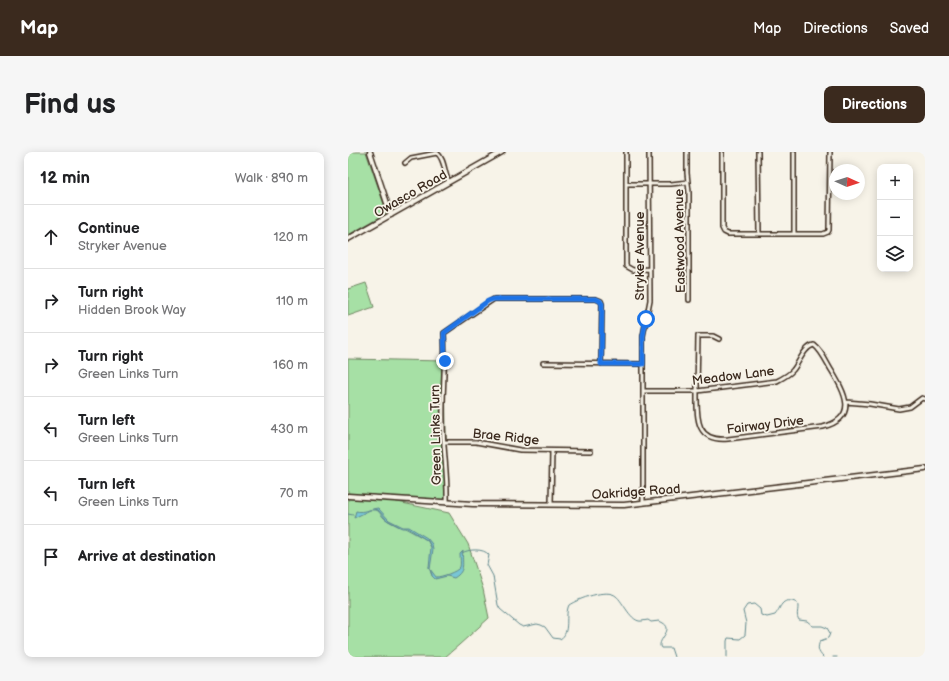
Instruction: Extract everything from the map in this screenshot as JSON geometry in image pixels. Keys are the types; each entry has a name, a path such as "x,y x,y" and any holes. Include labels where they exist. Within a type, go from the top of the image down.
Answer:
{"street":[{"path":"370,152 391,215"},
{"name":"Owasco Road","path":"348,239 502,152"},
{"path":"626,152 626,266 630,269 649,269"},
{"name":"Stryker Avenue","path":"643,503 644,330 650,300 649,152"},
{"name":"Eastwood Avenue","path":"687,152 689,192 689,300"},
{"path":"722,152 722,230 727,233 794,234 824,234 829,230 830,152"},
{"path":"758,152 758,233"},
{"path":"794,152 794,234"},
{"path":"405,163 411,158 437,153 441,158 449,182"},
{"path":"626,184 671,184 688,182"},
{"name":"Green Links Turn","path":"447,503 443,416 445,361 444,333 488,301 494,299 596,299 602,304 601,364"},
{"name":"Fairway Drive","path":"719,339 713,336 698,336 697,412 700,427 707,435 719,440 830,425 836,422 841,416 846,402"},
{"name":"Meadow Lane","path":"644,391 697,391 777,381 793,370 806,350 811,346 816,346 843,391 846,402"},
{"path":"543,363 643,364"},
{"path":"846,402 870,404 899,410 910,407 922,398 925,399"},
{"name":"Brae Ridge","path":"444,442 476,442 520,450 591,451"},
{"path":"551,504 552,451"},
{"name":"Oakridge Road","path":"348,496 473,504 611,505 643,503 925,469"}],"green space":[{"path":"348,152 366,152 387,213 348,235"},
{"path":"366,283 374,307 348,316 348,289"},
{"path":"348,359 445,361 447,503 393,501 449,513 468,544 483,589 489,618 445,657 348,657"}],"water":[{"path":"378,508 389,520 403,527 409,527 427,538 432,544 433,549 430,569 436,577 456,571 460,567 460,554 463,551 463,566 461,572 454,578 447,576 435,579 432,576 429,567 431,547 428,541 408,528 402,528 387,520 378,510 370,510 354,518 356,511"}],"waterway":[{"path":"374,509 384,518 400,527"},
{"path":"348,514 353,515"},
{"path":"405,528 427,540 431,547"},
{"path":"462,553 480,550 489,555 487,565 493,576 498,605 500,609 523,627 537,624 541,625 545,627 553,638 560,639 565,633 569,605 592,595 606,593 612,594 619,599 634,619 638,621 659,621 667,627 660,646 661,648 671,648 674,657"},
{"path":"429,567 432,575"},
{"path":"727,657 728,638 740,639 745,635 746,623 743,611 747,605 754,604 760,609 761,615 767,617 775,615 782,604 787,601 798,604 797,615 799,620 807,621 813,626 822,626 827,628 830,633 828,638 820,641 818,648 823,657"}],"route":[{"path":"445,361 446,354 444,333 488,301 494,299 596,299 600,301 602,304 601,364 643,364 643,336 646,319"}]}
